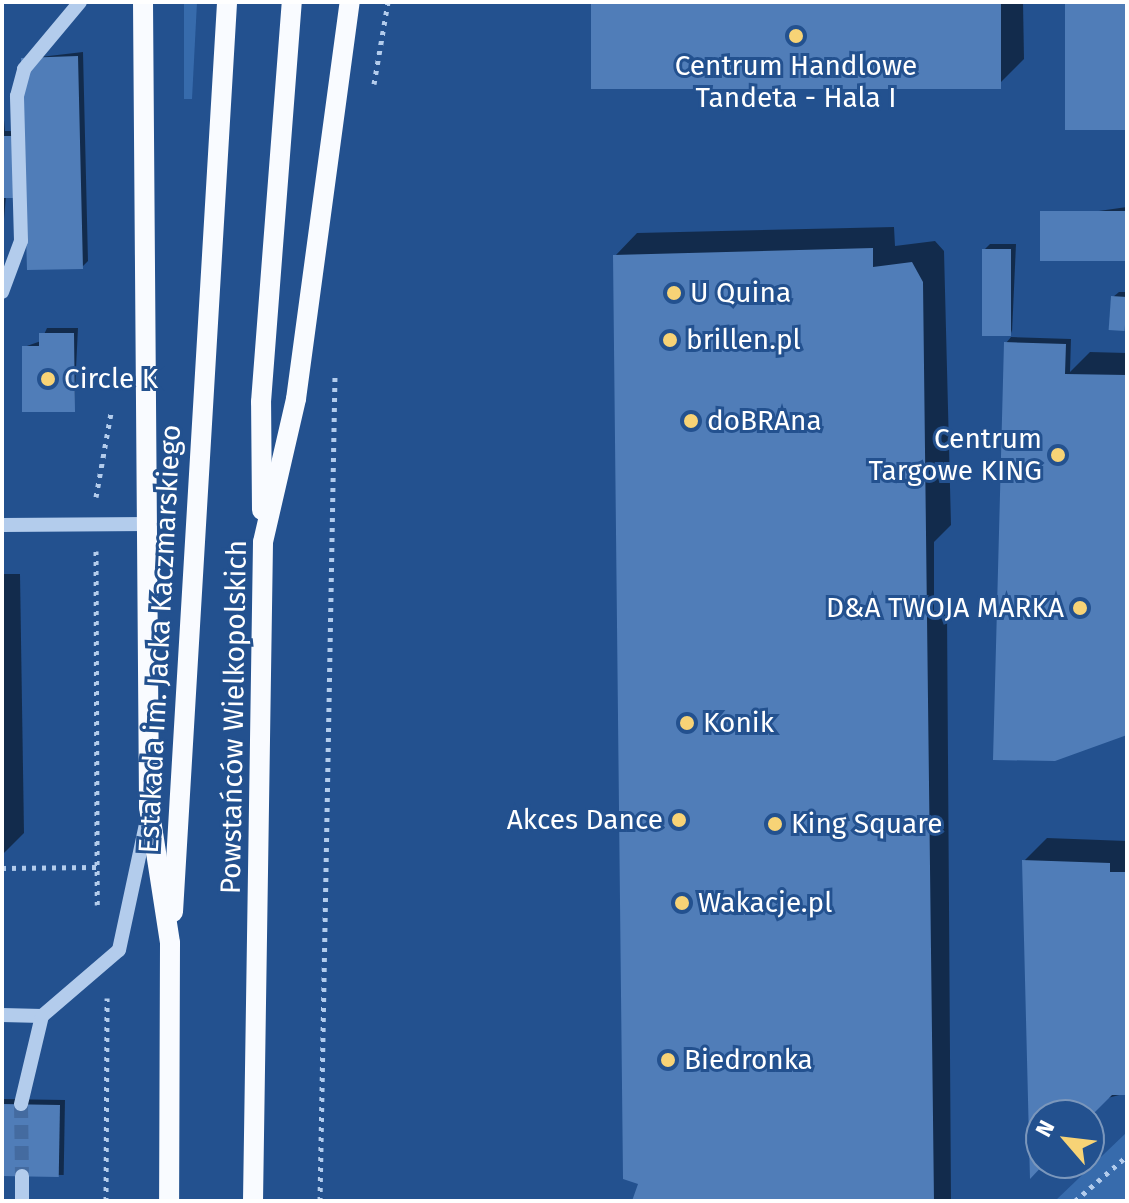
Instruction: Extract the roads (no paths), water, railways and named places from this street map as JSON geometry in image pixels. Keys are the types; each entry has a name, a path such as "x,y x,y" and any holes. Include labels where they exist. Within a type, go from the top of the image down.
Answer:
{"main road":[{"path":"143,2 149,807 170,943 169,1201"},
{"name":"Estakada im. Jacka Kaczmarskiego","path":"170,943 227,2"},
{"path":"263,542 261,402 292,2"},
{"name":"Powstańców Wielkopolskich","path":"253,1201 263,542 296,399 350,2"}],"street":[{"path":"2,292 21,241 17,96 24,69 80,2"},
{"path":"2,525 148,524"},
{"path":"2,1015 42,1016 104,970 128,925 149,807"},
{"path":"21,1104 42,1016"},
{"path":"22,1176 22,1201"}],"tunnel":[{"path":"21,1104 22,1176"}],"place":[{"name":"Centrum Handlowe Tandeta - Hala I","path":"796,36"},
{"name":"U Quina","path":"674,293"},
{"name":"brillen.pl","path":"670,340"},
{"name":"Circle K","path":"48,379"},
{"name":"doBRAna","path":"691,421"},
{"name":"Centrum Targowe KING","path":"1058,455"},
{"name":"D&A TWOJA MARKA","path":"1080,608"},
{"name":"Konik","path":"687,723"},
{"name":"Akces Dance","path":"679,820"},
{"name":"King Square","path":"775,824"},
{"name":"Wakacje.pl","path":"682,903"},
{"name":"Biedronka","path":"668,1060"}]}
